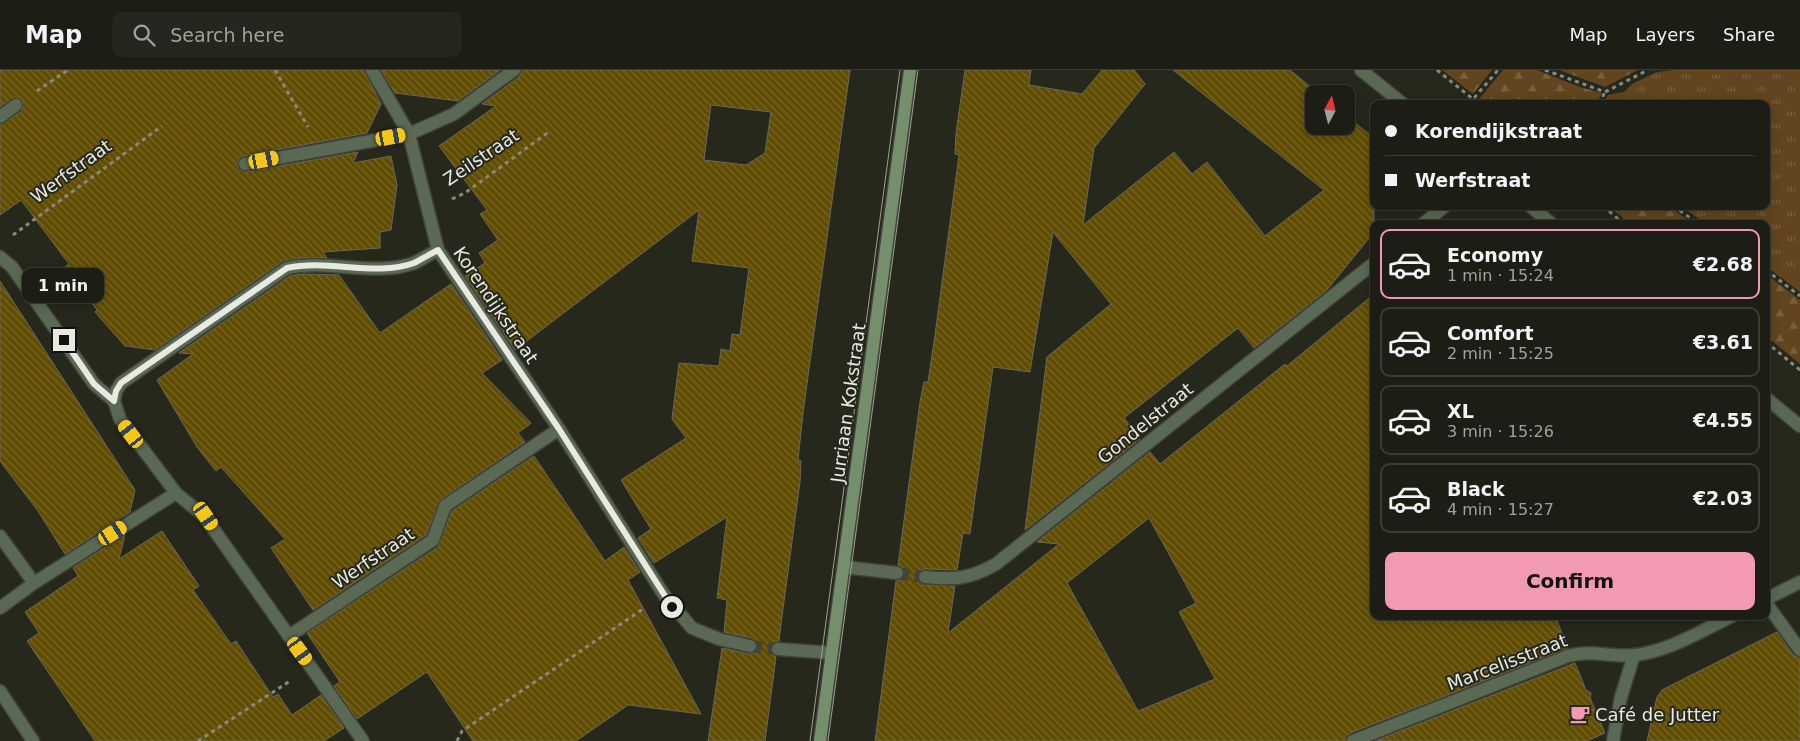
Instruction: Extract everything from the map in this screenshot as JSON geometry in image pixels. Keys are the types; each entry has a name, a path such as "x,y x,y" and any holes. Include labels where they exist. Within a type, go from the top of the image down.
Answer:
{"main road":[{"name":"Jurriaan Kokstraat","path":"820,741 910,70"}],"street":[{"name":"Zeilstraat","path":"372,70 409,134 438,250"},
{"path":"245,164 409,134 454,114 514,70"},
{"path":"1361,70 1398,100"},
{"path":"0,117 16,105"},
{"path":"1428,220 1440,210"},
{"path":"1535,210 1547,220"},
{"name":"Korendijkstraat","path":"114,401 116,391 121,383 287,268 304,264 388,267 413,263 438,250 559,429 664,595 692,628 718,639 750,646"},
{"path":"0,258 12,267 94,384 114,401 120,419 176,493 206,516 364,741"},
{"name":"Gondelstraat","path":"925,577 952,580 981,573 996,564 1370,266"},
{"path":"1770,401 1800,426"},
{"name":"Werfstraat","path":"289,636 433,540 445,506 559,429"},
{"path":"0,608 34,583 176,493"},
{"path":"0,536 34,583"},
{"path":"844,567 897,573"},
{"path":"1770,597 1800,582"},
{"path":"1770,609 1800,650"},
{"name":"Marcelisstraat","path":"1353,741 1568,656 1584,652 1634,655 1664,649 1724,620"},
{"path":"778,649 832,653"},
{"path":"1614,741 1621,696 1634,655"},
{"path":"0,691 33,741"}],"path":[{"path":"16,105 68,70"},
{"path":"275,70 320,150"},
{"path":"1436,70 1473,99 1498,70"},
{"path":"1545,70 1605,92"},
{"path":"1601,100 1605,92 1648,70"},
{"name":"Werfstraat","path":"8,238 162,126"},
{"name":"Zeilstraat","path":"428,208 465,194 550,131"},
{"path":"1607,210 1619,220"},
{"path":"1679,210 1693,220"},
{"path":"1770,273 1800,296"},
{"path":"1770,345 1800,370"},
{"path":"457,741 462,731 664,595"},
{"path":"198,741 312,667"}],"green space":[{"path":"1442,70 1492,70 1473,94"},
{"path":"1503,70 1537,70 1580,87 1602,93 1598,100 1479,99"},
{"path":"1559,70 1638,70 1605,87"},
{"path":"1674,70 1800,70 1800,292 1770,269 1770,220 1700,220 1687,210 1770,210 1770,100 1605,100 1608,95 1624,92 1632,84 1657,72"},
{"path":"1614,210 1674,210 1688,220 1625,220"},
{"path":"1770,277 1800,300 1800,364 1770,339"}],"building":[{"path":"0,70 364,70 381,104 367,133 244,156 239,158 237,165 239,170 246,172 358,152 353,163 391,156 397,185 391,230 380,232 380,248 323,252 327,258 302,258 283,261 155,350 125,346 95,312 97,310 65,267 69,264 21,200 0,215 0,125 21,112 24,105 22,100 16,97 0,107"},
{"path":"381,70 500,70 458,101 395,93"},
{"path":"522,70 850,70 803,413 798,460 801,461 800,482 779,641 774,642 770,648 771,653 776,657 765,741 708,741 722,648 749,654 756,652 758,647 758,643 752,638 724,632 727,600 717,598 727,517 654,563 638,538 651,529 621,480 686,438 672,419 679,363 719,366 721,349 730,351 732,334 740,335 749,268 692,261 699,210 515,350 465,276 485,263 479,253 498,240 480,214 487,210 439,146 496,106 482,104 519,77","holes":["711,105 771,112 765,153 746,165 704,160"]},
{"path":"965,70 1031,70 1029,85 1082,94 1102,70 1134,70 1145,84 1094,148 1083,225 1174,152 1192,174 1207,162 1265,236 1324,190 1173,70 1290,70 1308,85 1305,85 1305,135 1355,135 1355,123 1370,135 1370,210 1374,210 1374,220 1370,220 1370,237 1327,290 1254,348 1238,328 1124,418 1140,439 1025,530 1047,357 1111,304 1053,232 1030,372 993,367 970,534 963,533 957,570 925,569 921,570 917,576 918,581 924,585 955,586 948,633 1059,544 1037,542 1150,452 1160,464 1285,364 1287,366 1370,297 1370,620 1557,620 1568,648 1350,733 1345,741 875,741 896,581 901,580 905,574 904,569 898,565 920,402 924,382 928,382 935,335 959,155 955,154 956,133","holes":["1149,518 1196,603 1179,612 1215,679 1138,711 1067,583"]},
{"path":"303,274 339,275 380,333 451,284 502,360 482,373 531,423 518,433 525,442 440,500 426,535 313,610 271,548 285,539 221,467 216,471 197,447 157,380 193,354 179,353 290,276"},
{"path":"0,281 135,490 130,512 65,554 38,511 0,461"},
{"path":"534,456 605,561 624,547 640,572 628,580 701,714 628,705 576,741 473,741 427,672 357,719 334,686 340,682 307,633 438,547 452,511"},
{"path":"162,531 199,586 193,590 231,644 236,641 273,697 278,694 292,715 321,695 344,728 324,741 95,741 27,641 39,633 25,612 78,576 73,568 125,535 119,559"},
{"path":"1777,632 1793,655 1800,658 1800,741 1647,741 1657,697 1662,690"},
{"path":"1575,663 1586,690 1591,693 1590,698 1605,733 1587,741 1375,741"}],"tunnel":[{"path":"897,573 925,577"},
{"path":"750,646 778,649"}],"tram line":[{"path":"810,741 900,70"},
{"path":"828,741 918,70"}],"place":[{"name":"Café de Jutter","path":"1580,714"}],"route":[{"path":"64,340 94,384 114,401 116,391 121,383 287,268 304,264 388,267 413,263 438,250 559,429 672,607"}]}
